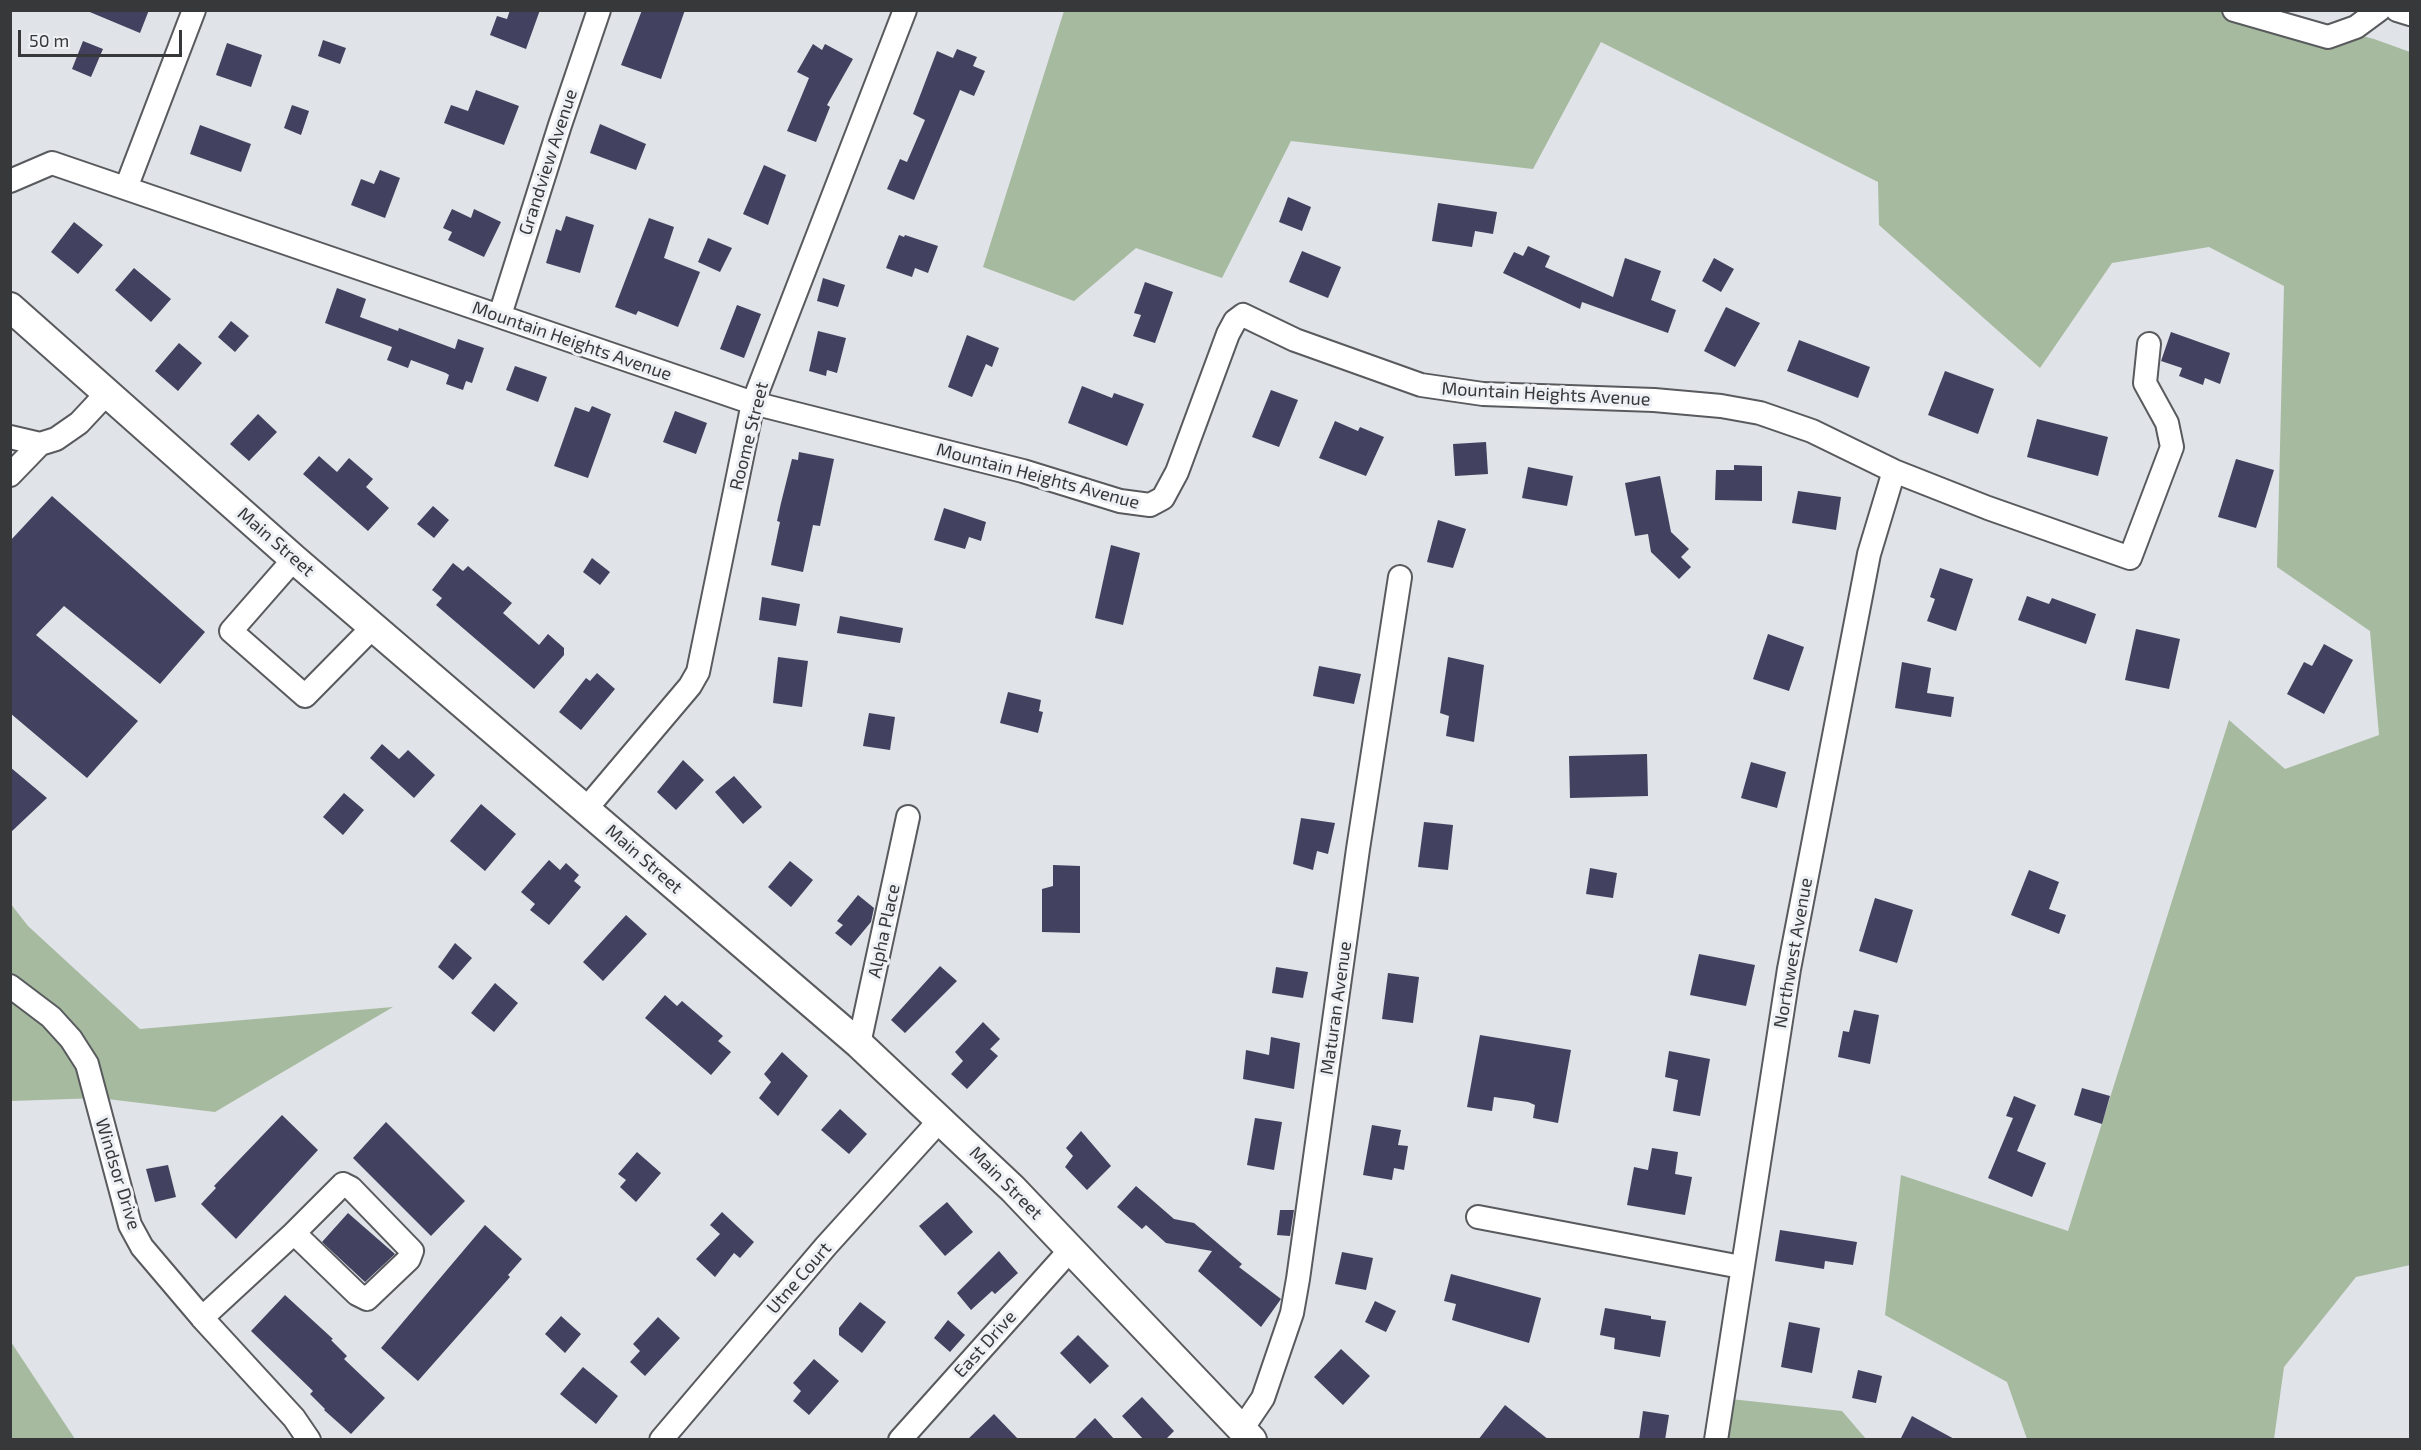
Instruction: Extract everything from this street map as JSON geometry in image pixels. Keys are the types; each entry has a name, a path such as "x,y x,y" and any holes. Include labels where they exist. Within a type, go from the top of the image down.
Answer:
{"main road":[{"name":"Main Street","path":"10,307 294,559 860,1044 941,1119 1071,1249 1247,1434"}],"street":[{"path":"126,188 195,10"},
{"name":"Grandview Avenue","path":"500,315 560,124 599,10"},
{"name":"Roome Street","path":"586,809 690,686 698,672 753,403 905,10"},
{"path":"2234,10 2328,38 2356,27 2379,10"},
{"path":"2397,10 2410,14"},
{"name":"Mountain Heights Avenue","path":"10,181 52,163 753,403 1023,471 1120,501 1150,505 1163,498 1177,472 1228,334 1235,321 1243,315 1295,340 1421,386 1483,394 1654,400 1750,411 1812,431 1894,471 1988,508 2130,558 2172,447 2167,423 2145,383 2149,344"},
{"path":"10,475 40,444 69,432 107,393"},
{"path":"10,437 40,444"},
{"name":"Northwest Avenue","path":"1716,1440 1789,969 1869,554 1894,471"},
{"path":"294,559 231,631 305,696 374,627"},
{"name":"Maturan Avenue","path":"1247,1434 1263,1398 1292,1313 1358,849 1400,577"},
{"name":"Alpha Place","path":"860,1044 908,817"},
{"name":"Windsor Drive","path":"10,986 51,1017 71,1039 87,1064 130,1226 142,1247 202,1318 294,1418 309,1440"},
{"name":"Utne Court","path":"661,1440 826,1246 941,1119"},
{"path":"202,1318 294,1233 336,1188 347,1184 406,1242 411,1255 371,1297 362,1298 294,1233"},
{"path":"1478,1217 1741,1267"},
{"name":"East Drive","path":"904,1438 1071,1249"}],"green space":[{"path":"2262,10 2374,39 2410,52 2410,1265 2356,1277 2284,1367 2274,1439 2027,1439 2007,1382 1885,1315 1901,1175 2068,1231 2229,720 2285,769 2379,735 2370,631 2277,567 2284,286 2209,247 2112,263 2040,368 1879,225 1878,182 1601,42 1533,169 1291,141 1222,278 1136,248 1074,301 983,267 1064,11"},
{"path":"10,903 28,926 140,1029 393,1007 215,1112 99,1098 11,1101"},
{"path":"11,1342 75,1439 11,1439"},
{"path":"1721,1398 1842,1411 1866,1439 1715,1440"}],"building":[{"path":"85,10 149,10 140,33"},
{"path":"510,10 540,10 526,49 490,35 497,16 507,19"},
{"path":"642,10 685,10 661,79 621,65"},
{"path":"323,40 346,48 340,64 318,56"},
{"path":"83,41 103,49 91,77 72,69"},
{"path":"227,43 262,55 251,87 216,75"},
{"path":"813,44 822,50 825,44 853,59 827,105 830,107 816,142 787,131 809,78 797,72"},
{"path":"957,49 977,57 973,66 985,71 974,96 960,90 914,200 887,189 900,159 907,162 925,120 913,114 937,51 953,58"},
{"path":"476,90 519,106 504,145 444,123 451,105 468,111"},
{"path":"292,105 309,111 301,135 284,128"},
{"path":"600,124 646,144 636,170 590,153"},
{"path":"200,125 251,144 241,172 190,154"},
{"path":"764,165 786,175 768,225 743,214"},
{"path":"380,170 400,178 385,218 351,205 361,179 374,184"},
{"path":"1288,197 1311,207 1302,231 1279,222"},
{"path":"1438,203 1497,212 1493,234 1475,231 1472,247 1432,241"},
{"path":"452,209 471,218 474,209 501,222 484,257 448,240 452,232 443,228"},
{"path":"566,216 594,225 580,273 546,263 556,229 561,231"},
{"path":"649,218 674,227 664,258 700,272 678,327 638,311 636,315 615,307"},
{"path":"74,222 103,245 78,274 51,252"},
{"path":"899,235 938,246 928,273 915,268 912,277 886,268"},
{"path":"708,238 732,248 720,272 698,262"},
{"path":"1528,246 1550,256 1545,267 1613,297 1625,258 1661,271 1651,300 1676,310 1668,333 1582,302 1580,309 1503,273 1514,252 1523,256"},
{"path":"1302,251 1341,267 1328,298 1289,282"},
{"path":"1714,258 1734,269 1721,292 1702,281"},
{"path":"134,268 171,299 151,322 115,290"},
{"path":"823,278 845,285 838,307 817,301"},
{"path":"1145,282 1173,292 1155,343 1133,336 1141,315 1134,313"},
{"path":"337,288 366,299 360,317 398,331 399,328 455,349 458,339 484,348 472,383 466,381 463,390 446,384 449,375 446,373 411,360 408,368 387,360 392,347 325,323"},
{"path":"737,305 761,314 744,358 720,349"},
{"path":"1726,307 1760,323 1735,367 1704,351"},
{"path":"231,321 249,336 235,352 218,337"},
{"path":"818,331 846,338 837,373 827,370 826,376 809,371"},
{"path":"2171,332 2230,353 2220,384 2205,378 2203,385 2179,376 2182,368 2161,361"},
{"path":"967,335 999,348 992,367 986,364 972,397 948,387"},
{"path":"1799,340 1870,367 1858,398 1787,371"},
{"path":"179,343 202,363 178,391 155,371"},
{"path":"515,366 547,377 538,402 506,390"},
{"path":"1945,371 1994,389 1978,434 1928,415"},
{"path":"1082,386 1112,398 1114,393 1144,404 1127,446 1068,423"},
{"path":"1271,390 1298,400 1279,447 1252,437"},
{"path":"592,406 611,414 588,478 554,466 575,407 589,412"},
{"path":"675,411 707,423 696,454 663,442"},
{"path":"258,414 277,432 249,461 230,444"},
{"path":"2037,419 2108,437 2098,476 2027,457"},
{"path":"1335,421 1358,431 1360,427 1384,437 1366,476 1319,458"},
{"path":"1486,442 1488,474 1455,476 1453,444"},
{"path":"799,452 834,459 820,526 813,525 803,572 771,565 780,522 777,521 781,503 792,459 798,460"},
{"path":"319,456 337,472 349,458 373,479 366,487 389,508 368,531 303,474"},
{"path":"2236,459 2274,470 2256,528 2218,517"},
{"path":"1734,465 1762,466 1762,501 1715,500 1716,470 1734,470"},
{"path":"1528,467 1573,476 1567,506 1522,498"},
{"path":"1660,476 1671,532 1689,549 1681,557 1691,567 1679,579 1651,552 1648,534 1635,536 1625,483"},
{"path":"1798,491 1841,497 1836,530 1792,523"},
{"path":"52,496 205,632 160,684 64,606 36,635 138,721 87,778 10,713 10,541"},
{"path":"433,506 449,520 434,538 417,524"},
{"path":"944,508 986,522 981,541 969,537 965,549 934,540"},
{"path":"1438,520 1466,529 1453,568 1427,562"},
{"path":"1111,545 1140,553 1123,625 1095,618"},
{"path":"592,558 610,572 600,585 583,572"},
{"path":"453,563 463,571 468,566 512,603 503,613 539,645 548,634 564,648 564,655 534,689 436,605 442,598 432,590"},
{"path":"1940,568 1973,579 1956,631 1927,621 1935,599 1930,597"},
{"path":"2027,596 2049,604 2052,598 2096,614 2086,644 2018,620"},
{"path":"762,597 800,604 796,626 759,620"},
{"path":"840,616 903,628 900,643 837,633"},
{"path":"2136,629 2180,639 2169,689 2125,680"},
{"path":"1768,634 1804,647 1789,691 1753,679"},
{"path":"2324,644 2353,660 2324,714 2287,694 2304,662 2312,666"},
{"path":"778,657 808,661 802,707 773,703"},
{"path":"1448,657 1484,665 1474,742 1446,736 1449,716 1440,713"},
{"path":"1902,662 1931,668 1927,693 1954,697 1951,717 1895,708"},
{"path":"1319,666 1361,674 1354,704 1313,696"},
{"path":"597,673 615,689 581,730 559,712 586,678 590,681"},
{"path":"1008,692 1041,700 1039,711 1043,712 1038,733 1000,723"},
{"path":"869,713 895,717 890,750 863,746"},
{"path":"382,744 399,759 408,750 435,775 414,798 370,758"},
{"path":"1647,754 1648,796 1570,798 1569,756"},
{"path":"683,760 704,780 676,810 657,792"},
{"path":"1751,762 1786,772 1777,808 1741,798"},
{"path":"10,767 47,798 10,833"},
{"path":"734,776 762,807 743,824 715,792"},
{"path":"344,793 364,810 343,835 323,817"},
{"path":"481,804 516,834 485,871 450,841"},
{"path":"1301,818 1335,823 1328,854 1317,851 1313,870 1293,864"},
{"path":"1424,822 1453,825 1448,870 1418,867"},
{"path":"549,860 560,870 566,863 579,875 574,881 581,887 549,925 530,910 535,904 521,892"},
{"path":"790,861 813,880 791,907 768,887"},
{"path":"1053,865 1080,866 1080,933 1042,932 1042,889 1053,886"},
{"path":"1590,868 1617,873 1613,898 1586,894"},
{"path":"2029,870 2059,882 2049,909 2066,915 2059,934 2011,915"},
{"path":"858,895 874,908 871,922 851,946 835,933 843,925 837,921"},
{"path":"1875,898 1913,910 1897,963 1859,951"},
{"path":"626,915 647,934 603,981 583,962"},
{"path":"455,943 472,958 453,980 438,967"},
{"path":"1699,954 1755,965 1746,1006 1690,995"},
{"path":"940,966 957,981 905,1033 891,1020"},
{"path":"1276,967 1308,972 1303,998 1272,993"},
{"path":"1388,973 1419,977 1413,1023 1382,1019"},
{"path":"495,983 518,1003 494,1032 471,1013"},
{"path":"665,995 677,1006 682,1001 723,1036 718,1041 731,1052 711,1075 645,1018"},
{"path":"1854,1010 1879,1015 1870,1064 1838,1057 1843,1031 1849,1032"},
{"path":"983,1022 1000,1039 990,1049 998,1056 967,1089 951,1074 963,1061 955,1052"},
{"path":"1480,1035 1571,1050 1558,1123 1533,1118 1535,1105 1528,1102 1494,1097 1492,1111 1467,1107"},
{"path":"1271,1037 1300,1043 1294,1089 1243,1079 1246,1050 1269,1055"},
{"path":"1669,1051 1710,1059 1700,1116 1673,1111 1678,1080 1665,1077"},
{"path":"782,1052 808,1076 778,1116 759,1098 771,1082 764,1074"},
{"path":"2082,1088 2110,1096 2102,1124 2074,1115"},
{"path":"2014,1096 2036,1105 2017,1151 2046,1163 2032,1197 1988,1178 2013,1118 2006,1116"},
{"path":"840,1109 867,1134 849,1154 821,1130"},
{"path":"282,1115 318,1150 236,1239 201,1204 216,1188 214,1186"},
{"path":"1255,1118 1282,1122 1274,1170 1247,1165"},
{"path":"386,1122 465,1201 431,1236 353,1158"},
{"path":"1372,1125 1401,1130 1398,1145 1408,1146 1404,1170 1394,1168 1392,1180 1363,1175"},
{"path":"1081,1131 1111,1166 1087,1190 1065,1167 1073,1156 1066,1148"},
{"path":"1652,1148 1678,1152 1675,1174 1692,1177 1685,1215 1627,1205 1634,1167 1648,1170"},
{"path":"637,1152 661,1173 636,1202 620,1187 626,1180 618,1174"},
{"path":"168,1165 176,1197 155,1202 146,1169"},
{"path":"1136,1186 1174,1219 1194,1223 1242,1264 1239,1267 1281,1299 1261,1327 1198,1271 1212,1251 1166,1243 1146,1225 1142,1229 1117,1207"},
{"path":"947,1202 973,1232 945,1256 919,1226"},
{"path":"1280,1210 1294,1210 1290,1236 1277,1235"},
{"path":"722,1212 754,1242 740,1258 734,1253 715,1277 696,1259 720,1234 710,1225"},
{"path":"348,1213 395,1254 365,1282 322,1242"},
{"path":"485,1225 522,1259 508,1275 510,1277 418,1381 381,1348"},
{"path":"1780,1230 1857,1242 1853,1265 1825,1261 1824,1269 1775,1261"},
{"path":"999,1251 1018,1273 995,1294 992,1291 971,1310 957,1293"},
{"path":"1342,1252 1373,1258 1366,1290 1335,1284"},
{"path":"1451,1274 1541,1298 1529,1343 1452,1320 1456,1304 1444,1301"},
{"path":"285,1295 333,1339 331,1340 347,1356 344,1359 385,1398 351,1434 324,1410 310,1394 313,1391 251,1331"},
{"path":"1375,1301 1396,1311 1386,1332 1365,1322"},
{"path":"860,1302 886,1322 862,1353 839,1335 839,1328"},
{"path":"1605,1308 1666,1321 1660,1357 1614,1349 1615,1338 1600,1335"},
{"path":"561,1316 581,1334 565,1353 545,1334"},
{"path":"658,1317 680,1338 645,1376 630,1362 640,1351 633,1344"},
{"path":"948,1320 965,1335 950,1352 934,1338"},
{"path":"1789,1322 1820,1328 1812,1373 1781,1367"},
{"path":"1078,1335 1109,1366 1090,1384 1060,1353"},
{"path":"1341,1349 1370,1376 1343,1405 1314,1377"},
{"path":"814,1359 839,1381 809,1415 793,1401 801,1391 793,1383"},
{"path":"583,1367 618,1396 596,1424 560,1394"},
{"path":"1858,1370 1882,1376 1876,1403 1852,1398"},
{"path":"1142,1397 1174,1431 1165,1440 1144,1440 1122,1416"},
{"path":"1505,1405 1549,1440 1478,1440"},
{"path":"1643,1411 1669,1415 1665,1440 1639,1440"},
{"path":"994,1414 1019,1440 967,1440"},
{"path":"1912,1416 1956,1440 1900,1440"},
{"path":"1095,1418 1115,1440 1073,1440"}]}
